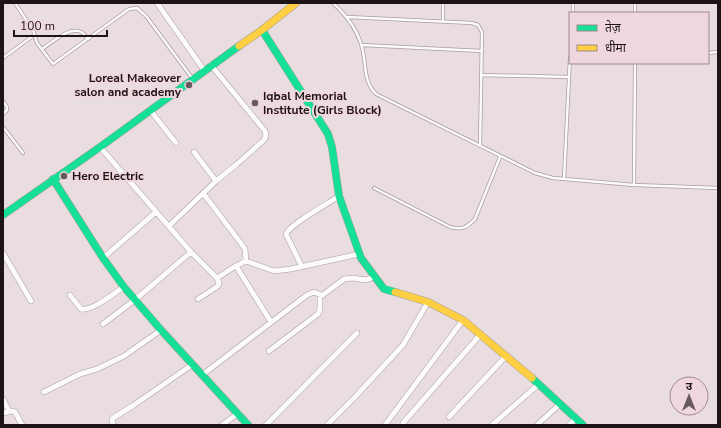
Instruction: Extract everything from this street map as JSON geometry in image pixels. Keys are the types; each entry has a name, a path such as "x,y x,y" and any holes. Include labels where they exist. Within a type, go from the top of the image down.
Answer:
{"street":[{"path":"157,3 204,70"},
{"path":"3,215 262,30 296,3"},
{"path":"262,30 328,134 332,147 339,196 347,221 359,254 374,277 384,289 428,302 463,320 539,384 583,425"},
{"path":"169,226 216,181 238,164 264,140 266,134 211,65"},
{"path":"150,110 176,143"},
{"path":"100,146 191,252 217,278 218,286 198,299"},
{"path":"194,152 216,181"},
{"path":"52,179 103,258 124,287 161,330 248,425"},
{"path":"203,193 245,249 246,261"},
{"path":"302,266 286,234 287,231 339,196"},
{"path":"103,258 156,212"},
{"path":"103,324 136,300 191,252"},
{"path":"3,253 31,301"},
{"path":"217,278 246,261 274,272 359,254"},
{"path":"236,266 271,322"},
{"path":"270,351 318,314 321,295 344,279 353,278 366,280 374,277"},
{"path":"70,295 81,309 86,309 124,287"},
{"path":"202,375 307,295 314,292 321,295"},
{"path":"327,425 354,398 402,345 428,302"},
{"path":"385,425 463,320"},
{"path":"44,392 80,374 97,369 124,356 161,330"},
{"path":"266,425 357,333"},
{"path":"404,423 480,335"},
{"path":"449,417 506,356"},
{"path":"113,425 113,418 134,406 193,364"},
{"path":"492,425 539,384"},
{"path":"3,399 9,411"},
{"path":"537,425 560,404"},
{"path":"3,412 15,412 22,425"},
{"path":"222,425 237,414"},
{"path":"569,425 576,418"}],"lane":[{"path":"15,3 28,22 36,41 53,64 129,9 137,8 146,16 193,78"},
{"path":"333,3 348,17 356,31 362,45 366,79 371,89 376,94 500,157 535,173 553,178 718,188"},
{"path":"443,3 443,22"},
{"path":"348,17 472,23 478,25 482,32 480,146"},
{"path":"42,49 65,33 73,31 81,32 88,39"},
{"path":"3,58 34,35"},
{"path":"362,45 482,51"},
{"path":"564,179 570,64"},
{"path":"634,184 635,64"},
{"path":"481,75 569,77"},
{"path":"3,100 7,110 3,114"},
{"path":"3,128 24,153"},
{"path":"374,188 450,228 459,229 468,226 475,219 500,157"}],"traffic: fast":[{"path":"262,30 328,134 332,147 339,196 361,258 384,289 395,292"},
{"path":"3,215 239,46"},
{"path":"53,179 103,258 124,287 161,330 248,425"},
{"path":"532,378 583,425"}],"traffic: slow":[{"path":"239,46 296,3"},
{"path":"395,292 428,302 463,320 532,378"}],"place":[{"name":"Loreal Makeover salon and academy","path":"189,85"},
{"name":"Iqbal Memorial Institute (Girls Block)","path":"255,103"},
{"name":"Hero Electric","path":"64,176"}]}
